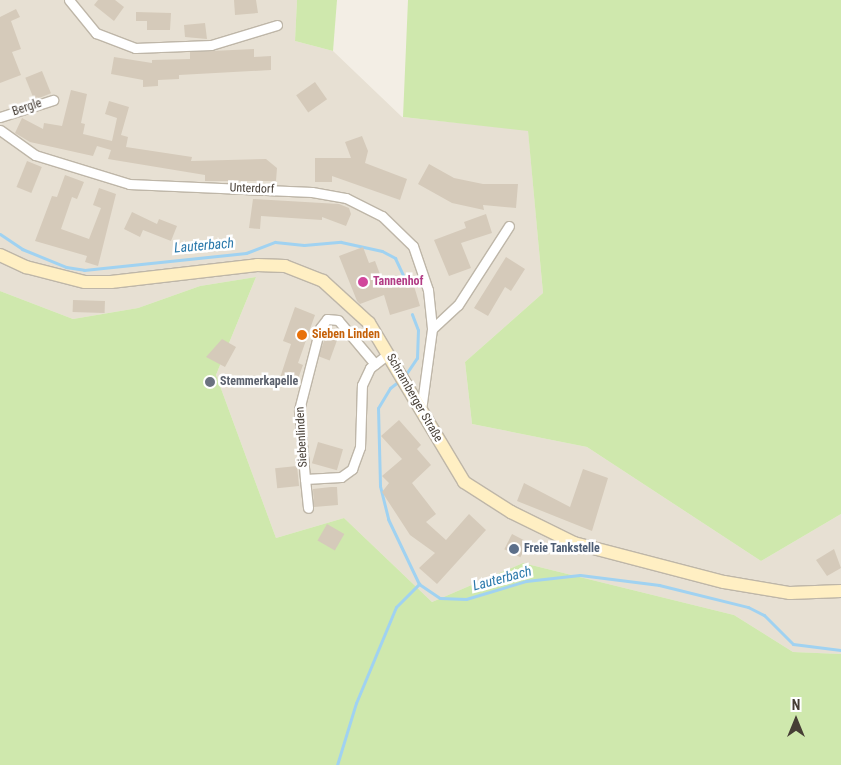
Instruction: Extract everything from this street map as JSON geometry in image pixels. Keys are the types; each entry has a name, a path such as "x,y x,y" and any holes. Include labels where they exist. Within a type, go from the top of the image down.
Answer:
{"main road":[{"name":"Schramberger Straße","path":"0,255 35,270 85,282 285,266 323,281 349,300 369,322 420,412 464,482 553,535 724,582 790,593 841,591"}],"street":[{"path":"69,0 96,33 135,48 211,45 277,25"},
{"name":"Bergle","path":"0,117 53,100"},
{"name":"Unterdorf","path":"0,130 35,154 129,184 306,191 346,198 382,216 412,246 428,290 432,329 420,412"},
{"path":"432,329 458,305 510,226"},
{"name":"Siebenlinden","path":"308,508 299,410 320,328 327,319 338,320 375,364"},
{"name":"Siebenlinden","path":"305,479 341,478 352,469 360,447 362,386 375,364 388,354"},
{"path":"826,593 841,582"}],"shaded area":[{"path":"0,0 297,0 295,41 333,51 402,117 528,130 543,293 465,362 472,424 587,447 761,561 841,514 841,654 793,652 734,615 523,563 432,602 344,518 276,538 216,375 256,277 200,286 138,308 73,319 0,291"}],"green space":[{"path":"297,0 337,0 333,51 295,41"},
{"path":"408,0 841,0 841,514 761,561 587,447 472,424 465,362 543,293 528,131 403,117"},
{"path":"256,277 216,375 276,538 344,518 432,602 523,563 734,615 793,652 841,654 841,765 0,765 0,291 73,319 138,308 200,286"}],"building":[{"path":"98,0 115,0 124,7 114,21 94,5"},
{"path":"234,0 256,0 258,13 235,15"},
{"path":"16,9 20,17 11,21 21,49 12,52 21,75 0,83 0,17"},
{"path":"136,12 171,13 170,30 147,30 147,21 136,21"},
{"path":"205,23 207,39 185,37 184,25"},
{"path":"254,49 254,57 271,56 271,70 179,75 179,79 158,80 158,86 143,87 143,80 111,74 114,57 152,63 152,60 190,59 190,52"},
{"path":"42,71 51,93 34,100 25,78"},
{"path":"315,82 327,99 308,112 296,95"},
{"path":"71,90 87,94 81,123 85,124 83,134 112,141 117,118 105,114 109,101 129,107 121,135 128,137 126,147 192,157 191,161 266,159 277,168 276,181 205,181 205,175 108,159 111,150 97,146 93,156 30,142 15,133 22,118 43,129 44,123 62,126"},
{"path":"362,136 368,151 365,163 407,179 400,200 332,176 332,182 315,182 315,158 351,158 345,142"},
{"path":"27,161 42,167 31,193 17,187"},
{"path":"429,164 454,178 483,184 518,184 516,208 483,205 484,210 452,203 418,184"},
{"path":"65,175 84,182 77,199 72,197 61,229 89,239 101,208 93,205 99,188 116,194 98,266 85,262 87,256 35,241 52,196 57,197"},
{"path":"253,199 339,204 349,208 351,214 346,226 322,217 322,220 261,216 260,229 249,228"},
{"path":"132,212 157,224 159,219 177,226 171,241 143,230 140,237 124,229"},
{"path":"486,214 492,233 461,243 471,268 449,276 434,240 466,228 464,222"},
{"path":"363,247 369,263 375,261 384,285 411,276 420,306 390,315 384,295 360,304 357,301 339,256"},
{"path":"506,257 525,269 511,291 505,287 488,316 474,308"},
{"path":"73,300 105,301 105,313 73,312"},
{"path":"295,307 315,315 298,363 303,365 295,387 279,381 291,344 283,341"},
{"path":"328,330 339,334 330,360 318,356"},
{"path":"222,339 236,347 225,367 206,357"},
{"path":"399,420 421,445 417,449 431,465 412,483 436,514 426,522 446,540 469,514 486,530 437,584 419,568 435,553 410,535 382,492 389,483 382,476 402,459 381,436"},
{"path":"318,442 343,449 337,470 312,463"},
{"path":"297,466 299,486 277,488 275,468"},
{"path":"583,469 608,478 592,531 517,501 524,483 570,507"},
{"path":"337,487 338,505 314,507 313,489"},
{"path":"327,524 344,534 335,550 318,540"},
{"path":"512,534 528,542 520,557 504,549"},
{"path":"834,549 841,568 827,576 816,560"}],"waterway":[{"name":"Lauterbach","path":"0,234 22,249 66,267 84,270 246,253 275,242 304,245 341,242 382,251 395,258 403,275"},
{"name":"Lauterbach","path":"404,377 417,358 418,330 412,314"},
{"name":"Lauterbach","path":"399,381 390,388 378,408 380,486 388,519 419,584 440,598 466,599 526,581 580,575 659,585 748,607 764,615 793,644 841,650"},
{"path":"337,765 356,703 396,607 419,584"}],"place":[{"name":"Tannenhof","path":"363,282"},
{"name":"Sieben Linden","path":"302,335"},
{"name":"Stemmerkapelle","path":"210,382"},
{"name":"Freie Tankstelle","path":"514,549"}]}
